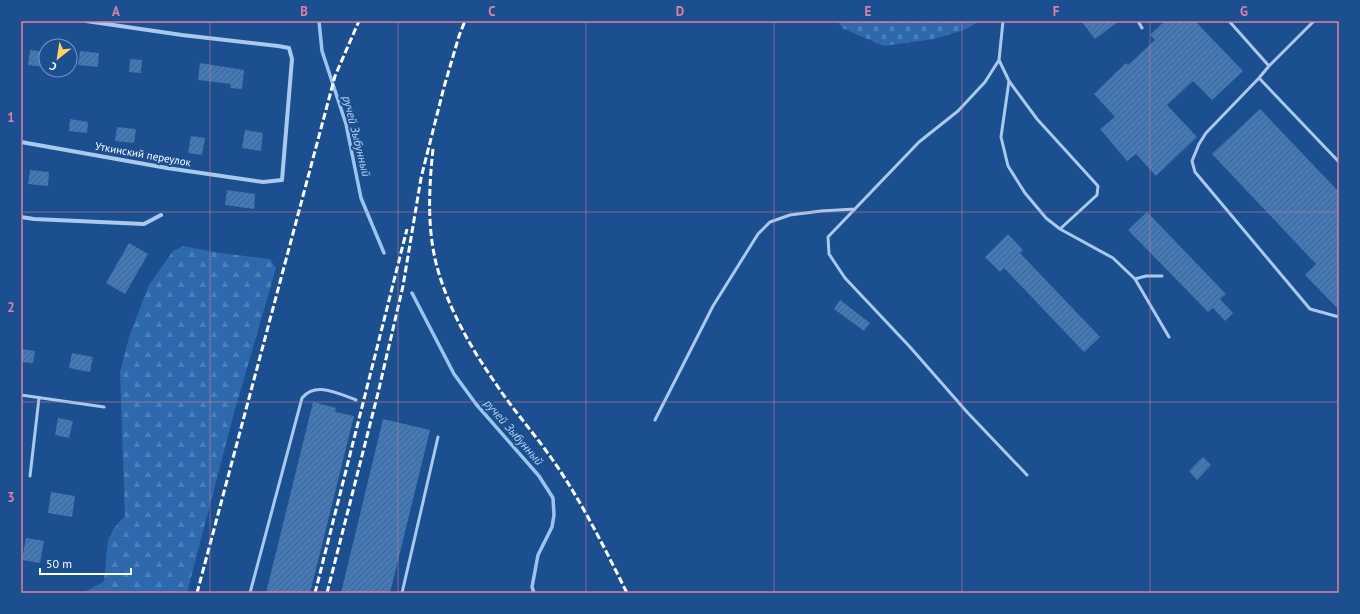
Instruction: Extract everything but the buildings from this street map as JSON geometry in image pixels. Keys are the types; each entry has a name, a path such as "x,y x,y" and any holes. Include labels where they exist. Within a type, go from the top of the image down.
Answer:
{"street":[{"name":"Уткинский переулок","path":"21,142 174,169 263,182 282,180 292,59 288,48 86,21"},
{"path":"21,217 34,220 144,224 161,214"}],"lane":[{"path":"1003,21 999,60 985,82 958,111 920,142 828,237 829,254 845,278 910,347 967,412 1027,475"},
{"path":"1138,21 1142,28"},
{"path":"1228,21 1269,66"},
{"path":"1314,21 1206,133 1199,144 1192,161 1195,172 1310,309 1339,317"},
{"path":"999,60 1009,81 1037,120 1098,186 1097,196 1060,229"},
{"path":"1260,78 1339,162"},
{"path":"1009,81 1001,137 1008,166 1025,193 1046,218 1060,229 1113,258 1135,278 1169,337"},
{"path":"655,420 713,306 758,234 770,222 790,216 821,211 855,209"},
{"path":"1135,278 1162,276"},
{"path":"250,593 302,398 307,392 321,388 356,400"},
{"path":"21,395 104,407"},
{"path":"30,476 39,398"},
{"path":"402,593 438,437"}],"green space":[{"path":"837,21 980,21 964,30 934,39 884,46 844,29"},
{"path":"183,246 220,253 270,259 276,268 234,413 187,593 82,593 104,581 108,540 114,528 125,516 120,372 130,334 149,285 173,251"}],"waterway":[{"name":"ручей Зыбунный","path":"319,21 322,51 346,124 361,198 384,253"},
{"name":"ручей Зыбунный","path":"412,293 454,374 476,404 539,476 553,498 554,515 552,527 538,555 532,587 534,593"}],"railway":[{"path":"197,593 335,76 359,21"},
{"path":"327,593 378,393 403,286 421,178 444,87 465,21"},
{"path":"433,149 430,192 431,235 436,263 446,295 460,326 486,370 552,459 573,491 592,524 627,593"},
{"path":"315,593 407,229"}]}
